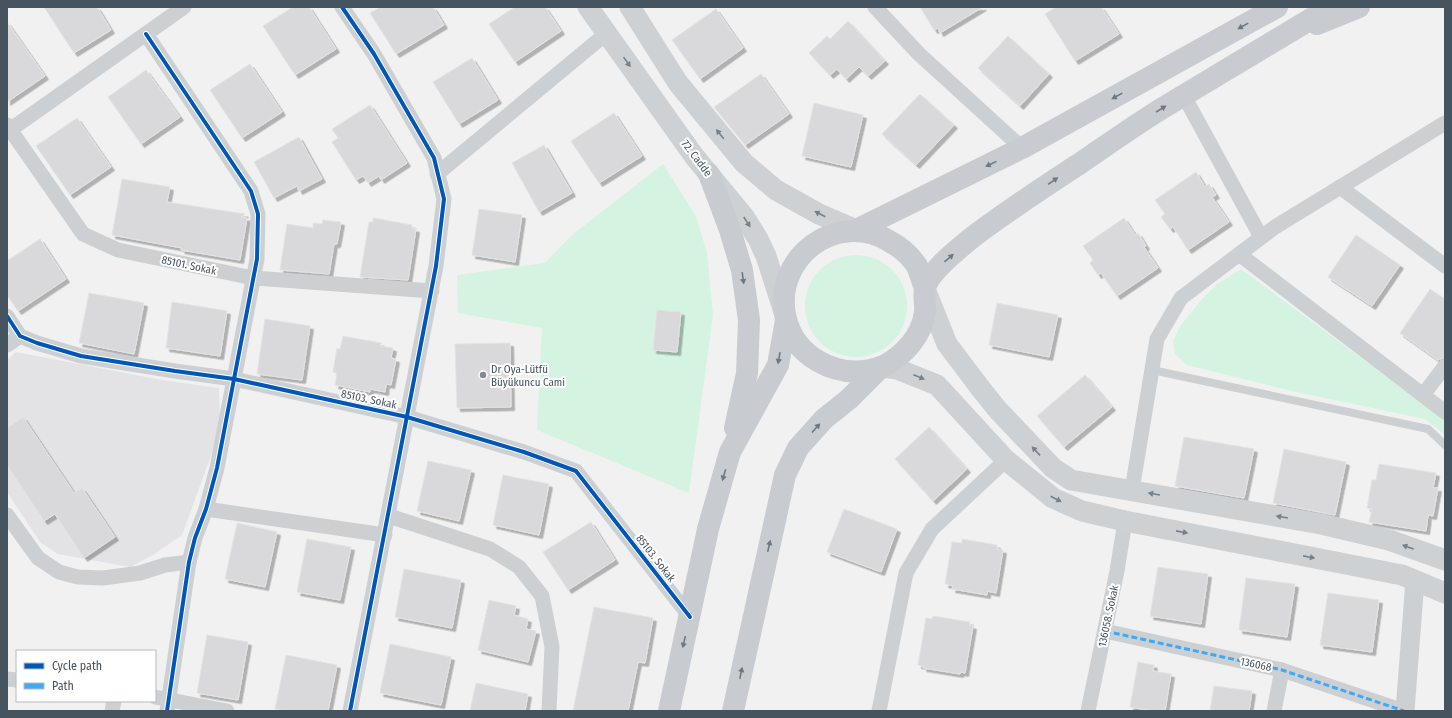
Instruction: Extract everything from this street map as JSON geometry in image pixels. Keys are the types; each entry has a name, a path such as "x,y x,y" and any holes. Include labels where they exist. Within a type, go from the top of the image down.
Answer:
{"main road":[{"name":"72. Cadde","path":"588,7 694,156 745,218 758,239 766,256 786,320"},
{"path":"630,7 678,83 744,163 776,190 820,214 856,230 880,235 901,247 916,266 947,344 997,409 1053,468 1071,480 1321,524 1389,540 1445,560"},
{"path":"730,452 778,365 786,320 784,298 788,277 798,258 814,243 834,234 856,230 1022,148 1278,7"},
{"path":"733,711 785,475 798,448 824,420 849,399 881,367 902,354 917,336 925,313 925,288 936,270 969,240 1039,190 1159,110 1331,7"},
{"path":"1270,44 1359,7"},
{"path":"669,711 708,529 730,452 747,373 749,320 742,270 730,230 709,174"},
{"path":"786,320 796,341 813,359 834,369 858,372 881,367 898,369 937,385 1006,460 1053,498 1082,511 1125,521 1402,575 1445,593"}],"street":[{"path":"8,129 184,7"},
{"path":"342,7 374,54 434,158 444,199 432,290 350,711"},
{"path":"875,7 919,54 1022,148"},
{"path":"146,34 251,191 258,214 257,259 217,468 189,562 164,702 227,711"},
{"path":"438,174 607,34"},
{"path":"1184,96 1261,237"},
{"path":"1132,490 1157,339 1181,298 1275,227 1445,123"},
{"name":"85101. Sokak","path":"8,129 83,234 118,250 253,278 432,290"},
{"path":"1340,187 1445,266"},
{"path":"1239,254 1445,412"},
{"path":"7,316 20,336 7,345"},
{"name":"85103. Sokak","path":"20,336 37,343 81,356 234,379 408,417 524,452 576,471 690,616"},
{"path":"1423,395 1445,366"},
{"path":"879,711 906,573 932,529 1006,460"},
{"path":"206,509 385,535"},
{"path":"7,515 38,558 59,572 78,576 103,578 140,573 165,565 189,562"},
{"path":"389,516 490,549 519,567 542,596 552,647 549,711"},
{"name":"136058. Sokak","path":"1088,711 1125,521"},
{"path":"1404,711 1415,580"},
{"name":"136068","path":"1104,631 1282,670 1404,711"},
{"path":"1274,711 1282,670"}],"lane":[{"path":"1152,370 1428,429 1445,445"}],"shaded area":[{"path":"16,352 162,380 219,388 220,431 182,535 153,555 130,567 58,554 40,542 7,492 7,360"}],"green space":[{"path":"663,164 696,216 707,253 713,315 689,493 537,430 542,328 458,313 457,275 545,263 572,235"},
{"path":"856,255 876,259 884,263 892,270 899,278 903,286 907,306 903,326 899,334 892,342 884,349 876,353 856,357 836,353 828,349 820,342 813,334 809,326 805,306 809,286 813,278 820,270 828,263 836,259"},
{"path":"1241,269 1445,420 1445,435 1425,419 1292,391 1187,365 1175,354 1173,341 1181,325 1203,298 1216,285"}],"building":[{"path":"44,7 97,7 111,30 74,53"},
{"path":"293,7 309,7 336,49 295,75 263,26"},
{"path":"381,7 433,7 444,25 396,54 370,13"},
{"path":"515,7 545,7 561,31 515,62 489,24"},
{"path":"920,7 983,7 940,33 938,28 934,30"},
{"path":"1056,7 1101,7 1119,34 1075,61 1045,14"},
{"path":"716,9 743,48 700,79 672,40"},
{"path":"848,21 885,61 868,76 859,67 846,79 837,69 830,75 809,53 827,36 830,39"},
{"path":"7,22 45,76 7,102"},
{"path":"1008,36 1049,74 1020,106 978,68"},
{"path":"472,58 498,100 459,124 433,82"},
{"path":"250,64 282,112 242,138 210,90"},
{"path":"146,70 180,117 141,144 108,97"},
{"path":"761,74 789,114 745,145 714,107"},
{"path":"920,94 954,125 916,165 882,134"},
{"path":"814,103 863,115 851,167 802,156"},
{"path":"370,105 407,163 381,180 379,176 368,183 363,176 356,180 332,142 338,138 332,129"},
{"path":"614,113 642,156 599,183 571,141"},
{"path":"77,118 111,167 70,195 36,146"},
{"path":"299,137 322,179 299,191 297,186 274,198 254,162"},
{"path":"544,145 572,193 539,212 512,163"},
{"path":"1196,172 1205,187 1209,184 1216,195 1212,197 1229,222 1188,250 1173,227 1170,229 1161,217 1165,214 1155,200"},
{"path":"122,179 170,187 167,202 245,214 241,217 247,218 240,260 181,250 182,248 112,235"},
{"path":"479,209 522,215 515,262 472,255"},
{"path":"373,218 412,225 412,228 416,229 408,280 360,277 369,222 373,222"},
{"path":"1124,218 1135,235 1138,233 1146,246 1144,247 1158,268 1117,296 1101,273 1098,275 1090,263 1093,260 1083,246"},
{"path":"323,220 341,222 337,244 334,244 329,274 280,270 287,224 313,228 313,223 322,224"},
{"path":"1356,235 1400,265 1372,306 1328,277"},
{"path":"40,239 66,279 18,311 7,295 7,261"},
{"path":"1430,289 1445,299 1445,357 1438,360 1400,333"},
{"path":"89,293 144,303 134,354 79,343"},
{"path":"172,302 227,311 220,356 166,348"},
{"path":"997,303 1058,315 1049,357 989,345"},
{"path":"657,310 681,312 677,352 653,350"},
{"path":"265,319 310,326 302,380 257,374"},
{"path":"343,336 381,343 380,346 393,348 391,358 396,359 391,385 386,384 385,392 370,389 370,392 335,385 337,373 333,372 337,348 340,349"},
{"name":"Dr Oya-Lütfü Büyükuncu Cami","path":"510,343 511,407 457,408 455,344"},
{"path":"1085,375 1112,407 1064,447 1037,416"},
{"path":"23,417 74,493 82,488 115,537 84,558 55,514 44,521 7,465 7,428"},
{"path":"929,427 967,469 933,501 895,459"},
{"path":"1184,437 1254,449 1244,498 1175,486"},
{"path":"1284,449 1346,462 1335,515 1273,503"},
{"path":"428,461 471,470 459,521 417,511"},
{"path":"1379,464 1436,473 1433,488 1438,488 1433,516 1428,515 1426,531 1369,522 1372,509 1367,508 1372,480 1376,480"},
{"path":"503,475 549,484 539,535 493,525"},
{"path":"844,509 897,529 881,572 827,552"},
{"path":"591,522 615,560 568,590 543,552"},
{"path":"237,523 277,532 265,587 225,579"},
{"path":"307,539 351,547 340,600 297,592"},
{"path":"962,539 997,545 997,549 1003,550 996,593 987,591 987,595 952,589 953,586 945,584 952,542 962,543"},
{"path":"1158,567 1208,574 1201,624 1150,616"},
{"path":"404,569 461,580 452,628 395,617"},
{"path":"1246,578 1295,584 1287,637 1239,630"},
{"path":"1328,593 1379,600 1372,652 1320,645"},
{"path":"489,600 516,606 514,615 528,619 526,629 536,631 528,662 478,650"},
{"path":"594,607 653,618 645,663 638,662 628,711 573,711"},
{"path":"933,616 970,622 969,625 973,626 965,673 961,672 960,674 923,668 924,666 918,665 926,618 932,619"},
{"path":"207,635 248,642 238,700 197,693"},
{"path":"390,644 451,657 441,705 380,693"},
{"path":"286,655 337,665 328,711 286,711 275,709"},
{"path":"1138,662 1154,665 1153,671 1171,674 1165,711 1153,711 1130,707"},
{"path":"476,683 528,694 525,711 470,711"},
{"path":"1214,686 1252,691 1249,711 1210,711"}],"marked path":[{"path":"1105,631 1282,670 1404,711"}],"cycle path":[{"path":"342,7 374,54 434,158 444,199 436,266 350,711"},
{"path":"146,34 251,191 258,214 257,259 217,468 189,562 167,711"},
{"path":"7,316 20,336 37,343 81,356 234,379 407,417 524,452 576,471 690,617"}],"place":[{"name":"Dr Oya-Lütfü Büyükuncu Cami","path":"483,375"}]}
